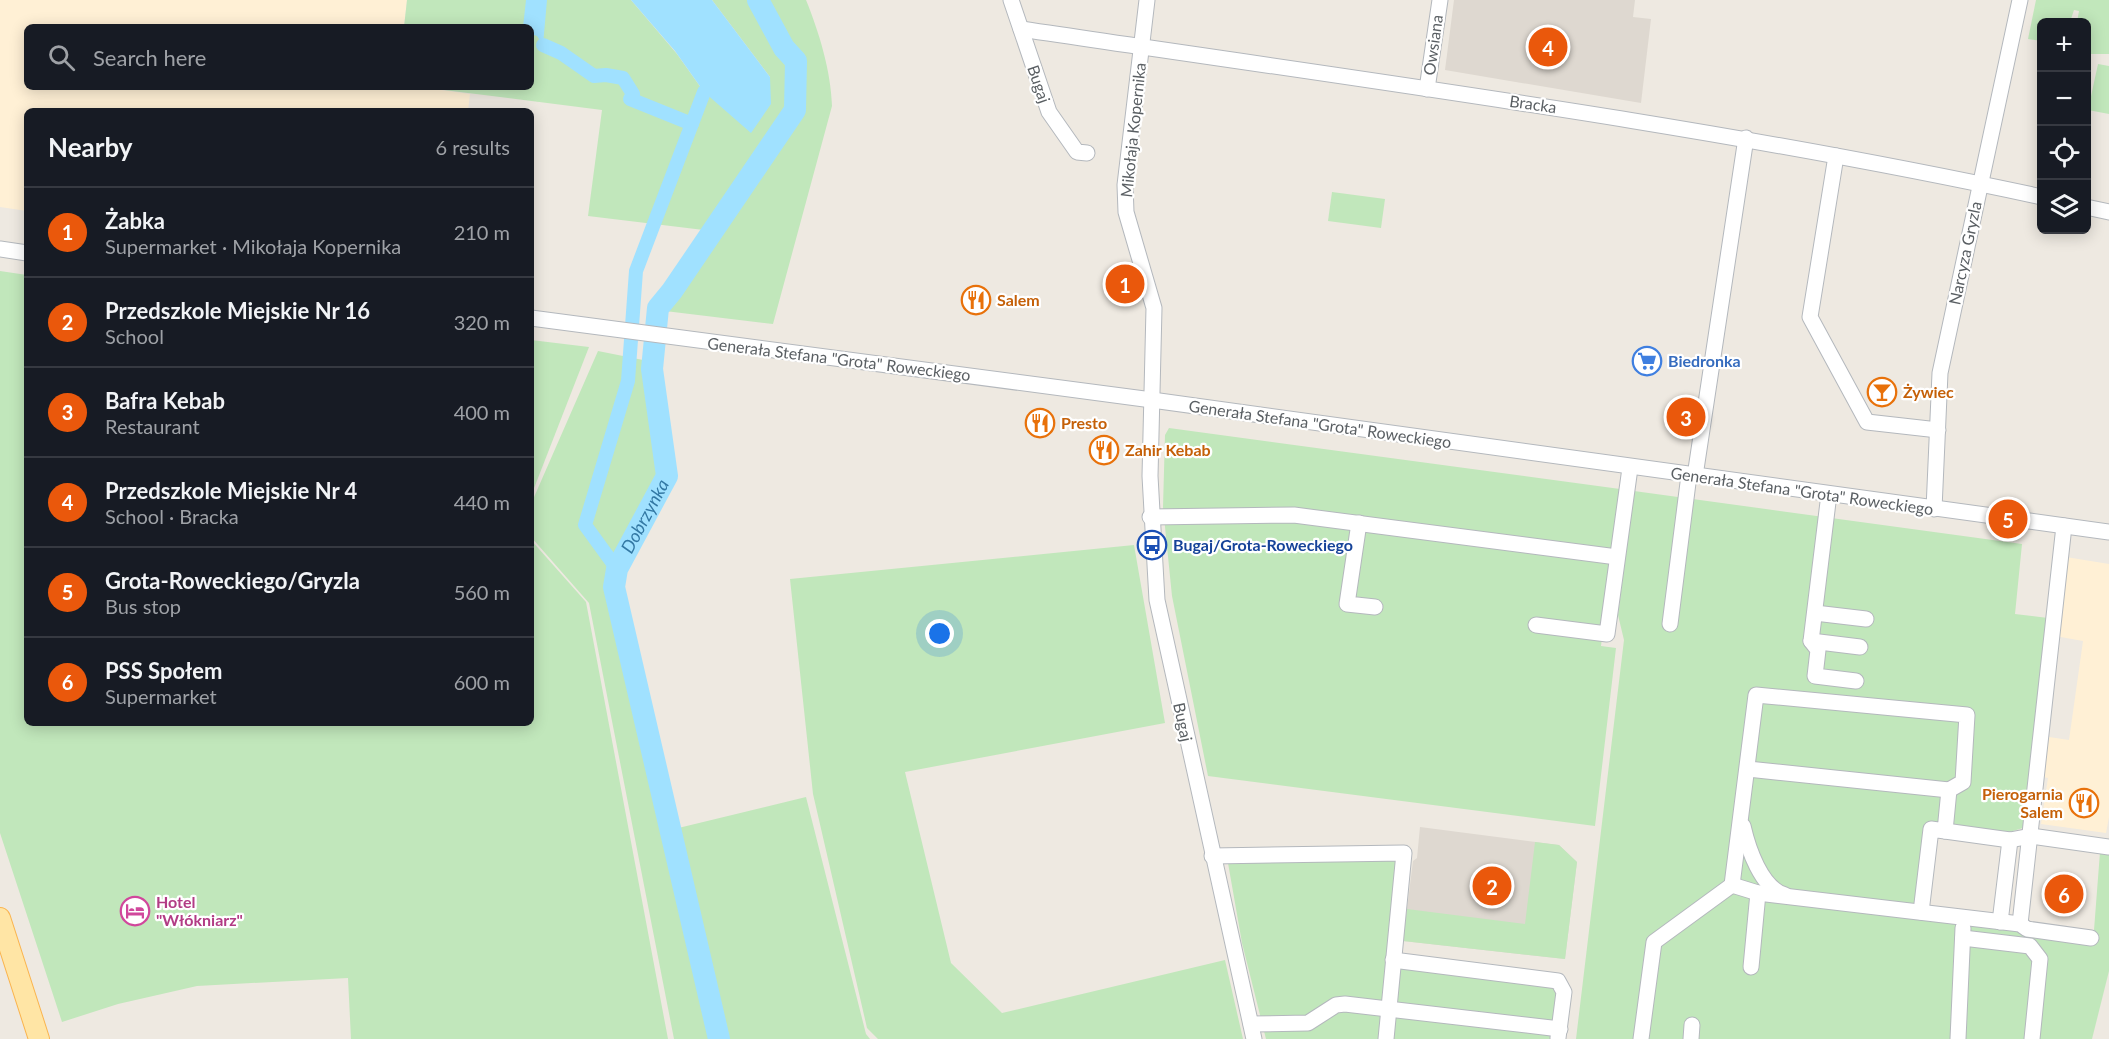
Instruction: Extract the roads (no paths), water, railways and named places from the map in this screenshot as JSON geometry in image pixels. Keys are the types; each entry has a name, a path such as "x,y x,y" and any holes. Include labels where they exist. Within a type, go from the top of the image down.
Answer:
{"main road":[{"path":"0,918 39,1039"}],"street":[{"name":"Bugaj","path":"1011,0 1049,112 1077,152 1087,153"},
{"name":"Mikołaja Kopernika","path":"1147,0 1125,194 1126,212 1154,308 1152,400"},
{"name":"Owsiana","path":"1427,89 1440,0"},
{"name":"Narcyza Gryzla","path":"1934,509 1940,373 2020,0"},
{"name":"Bracka","path":"1021,29 1606,114 1746,138 2037,197"},
{"path":"1670,624 1746,138"},
{"path":"1836,156 1810,317 1867,423 1938,430"},
{"path":"2091,208 2109,212"},
{"path":"0,249 24,253"},
{"name":"Generała Stefana \"Grota\" Roweckiego","path":"534,318 1152,400 1630,468 2109,532"},
{"name":"Bugaj","path":"1152,400 1150,517 1157,600 1212,856 1253,1032"},
{"path":"1536,625 1607,634 1630,468"},
{"path":"1829,494 1812,641 1818,650 1815,676 1856,681"},
{"path":"1150,517 1294,515 1617,557"},
{"path":"1359,523 1347,604 1375,607"},
{"path":"2020,924 2064,526"},
{"path":"1815,613 1866,619"},
{"path":"1812,641 1860,647"},
{"path":"1641,1039 1654,942 1732,885 1756,695 1966,715 1963,782 1949,790 1748,769"},
{"path":"1945,831 1949,790"},
{"path":"1743,804 1743,827 1750,850 1766,880 1779,893 1791,897"},
{"path":"1921,912 1931,830 2010,840 2031,836 2109,847"},
{"path":"2000,922 2010,840"},
{"path":"1212,856 1404,853 1386,1039"},
{"path":"1732,885 1758,893 2020,924 2027,929 2091,938"},
{"path":"1751,967 1758,893"},
{"path":"1958,1039 1964,918"},
{"path":"1963,938 2030,945 2040,959 2032,1039"},
{"path":"1253,1032 1308,1023 1336,1005 1345,1004 1389,1008 1509,1031 1559,1034 1564,992 1558,981 1393,960"}],"water":[{"path":"526,0 547,0 543,45 534,35 534,24 523,24"},
{"path":"631,0 712,0 770,77 771,104 751,133 704,92 675,51"}],"waterway":[{"name":"Dobrzynka","path":"719,1039 614,587 617,569 667,476 652,369 658,308 672,291 795,110 796,61 784,48 758,0"},
{"path":"543,45 561,53 594,76 606,75 623,78 633,94 630,99 692,124"},
{"path":"617,569 585,525 628,381 636,271 704,92"}],"place":[{"name":"Przedszkole Miejskie Nr 4","path":"1548,47"},
{"name":"Żabka","path":"1125,284"},
{"name":"Salem","path":"976,300"},
{"name":"Biedronka","path":"1647,361"},
{"name":"Żywiec","path":"1882,392"},
{"name":"Bafra Kebab","path":"1686,417"},
{"name":"Presto","path":"1040,423"},
{"name":"Zahir Kebab","path":"1104,450"},
{"name":"Grota-Roweckiego/Gryzla","path":"2008,519"},
{"name":"Bugaj/Grota-Roweckiego","path":"1152,545"},
{"name":"Pierogarnia Salem","path":"2084,803"},
{"name":"Przedszkole Miejskie Nr 16","path":"1492,886"},
{"name":"PSS Społem","path":"2064,894"},
{"name":"Hotel \"Włókniarz\"","path":"135,911"}]}
